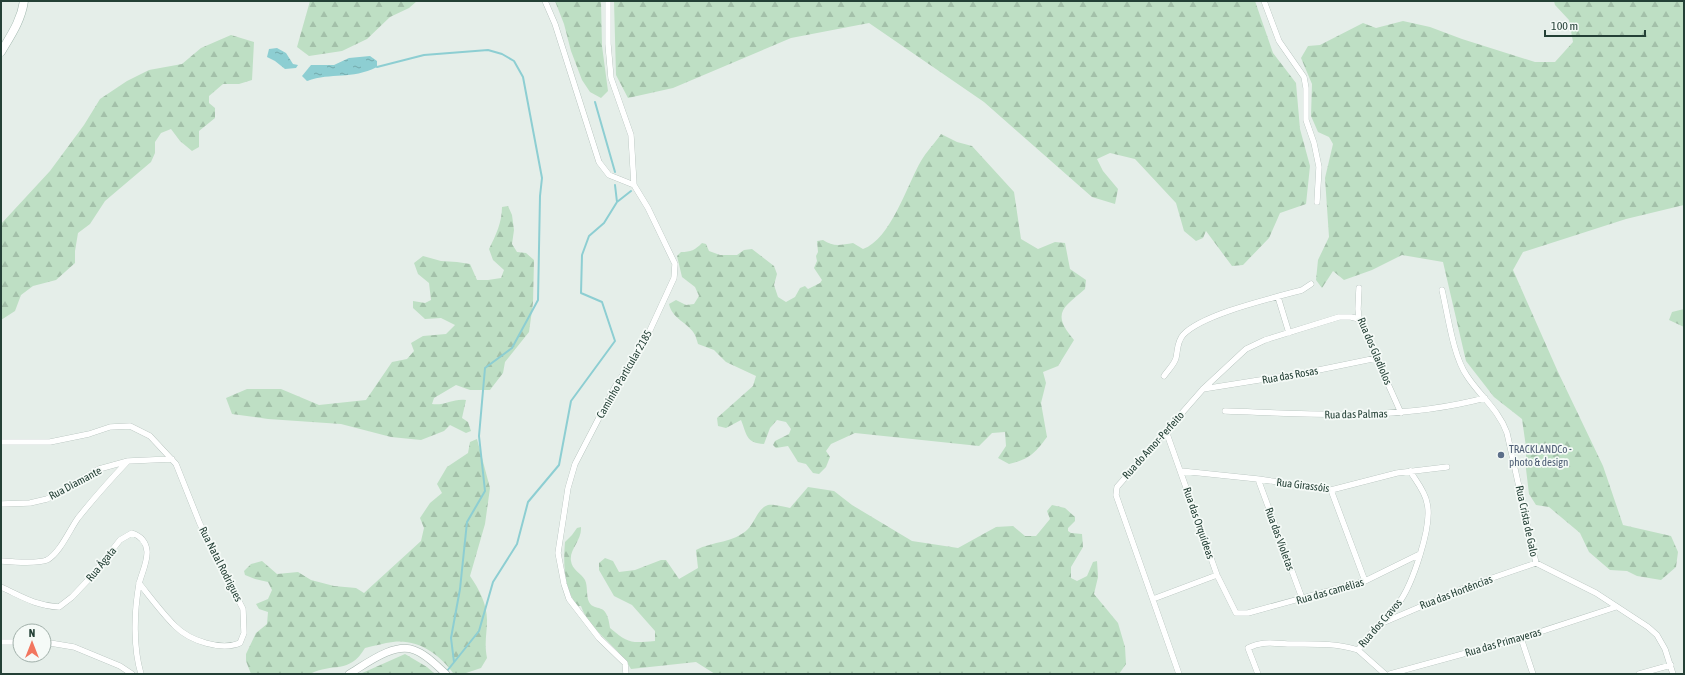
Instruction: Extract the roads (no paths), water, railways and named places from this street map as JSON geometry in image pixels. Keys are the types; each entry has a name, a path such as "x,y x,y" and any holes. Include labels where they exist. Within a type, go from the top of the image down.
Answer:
{"main road":[{"path":"1,52 16,27 21,15 24,1"}],"street":[{"path":"545,1 555,24 599,162 609,175 634,185"},
{"name":"Caminho Particular 2185","path":"608,1 608,44 612,78 631,135 634,185 648,208 675,264 674,278 645,341 615,387 575,464 568,488 558,553 564,584 569,599 599,638 625,663 626,674"},
{"path":"1264,1 1279,41 1304,78 1306,88 1306,120 1314,144 1318,163 1317,202"},
{"path":"1164,376 1172,366 1180,339 1192,327 1205,320 1225,313 1302,290 1311,284"},
{"name":"Rua dos Gladiolos","path":"1359,288 1358,309 1360,320 1401,413"},
{"name":"Rua Crista de Galo","path":"1442,290 1462,367 1467,376 1498,414 1507,433 1536,564 1576,582 1648,627 1657,635 1665,649 1673,674"},
{"path":"1278,297 1289,333"},
{"name":"Rua do Amor-Perfeito","path":"1179,674 1116,491 1120,481 1203,389 1246,349 1255,344 1339,317 1351,317 1360,320"},
{"name":"Rua das Rosas","path":"1203,389 1304,373 1377,358"},
{"name":"Rua das Palmas","path":"1225,411 1356,415 1401,413 1440,408 1485,398"},
{"path":"1,442 50,442 89,434 110,427 130,426 150,436 172,459"},
{"name":"Rua das Orquídeas","path":"1166,431 1217,575 1236,613"},
{"name":"Rua Diamante","path":"1,504 30,503 47,499 98,469 128,461 172,459"},
{"name":"Rua Natal Rodrigues","path":"140,583 176,627 192,638 216,646 232,646 240,643 244,633 243,609 203,530 176,464 172,459"},
{"path":"1,561 39,562 47,560 54,554 101,489 128,461"},
{"name":"Rua Girassóis","path":"1181,471 1258,479 1332,490 1371,479 1410,471 1447,467"},
{"name":"Rua dos Cravos","path":"1258,674 1248,648 1256,644 1268,642 1286,644 1323,644 1358,650 1378,625 1398,604 1406,592 1428,527 1428,504 1422,489 1410,471"},
{"name":"Rua das Violetas","path":"1258,479 1302,598"},
{"path":"1332,490 1365,581"},
{"name":"Rua Ágata","path":"1,587 34,603 59,607 72,597 90,578 120,540 132,533 139,535 144,541 147,552 137,598 136,635 138,662 141,674"},
{"name":"Rua das camélias","path":"1236,613 1248,613 1365,581 1420,554"},
{"name":"Rua das Hortências","path":"1378,625 1462,589 1536,564"},
{"path":"1153,599 1217,575"},
{"name":"Rua das Primaveras","path":"1390,674 1521,638 1616,607"},
{"path":"1521,638 1533,674"},
{"path":"1,642 12,642"},
{"path":"52,643 74,647 120,666 132,674"},
{"path":"349,674 396,648 413,649 435,664 446,674"},
{"path":"1358,650 1385,674"},
{"path":"1639,674 1671,665"}],"water":[{"path":"277,48 286,53 293,64 298,65 296,68 285,69 267,57 269,49"},
{"path":"370,56 377,61 377,67 368,71 350,75 316,78 307,81 302,76 311,65 334,65 349,58"}],"waterway":[{"path":"377,67 424,55 488,50 502,54 514,61 523,77 542,178 540,196 538,300 512,348 485,368 479,436 485,491 467,522 460,589 451,638 454,662"},
{"path":"595,102 615,172"},
{"path":"615,185 617,202"},
{"path":"447,671 479,631 493,582 517,544 528,502 559,465 571,401 615,341 602,302 581,293 582,255 589,236 604,223 617,202 631,191"}],"place":[{"name":"TRACKLANDCo - photo & design","path":"1501,455"}]}
